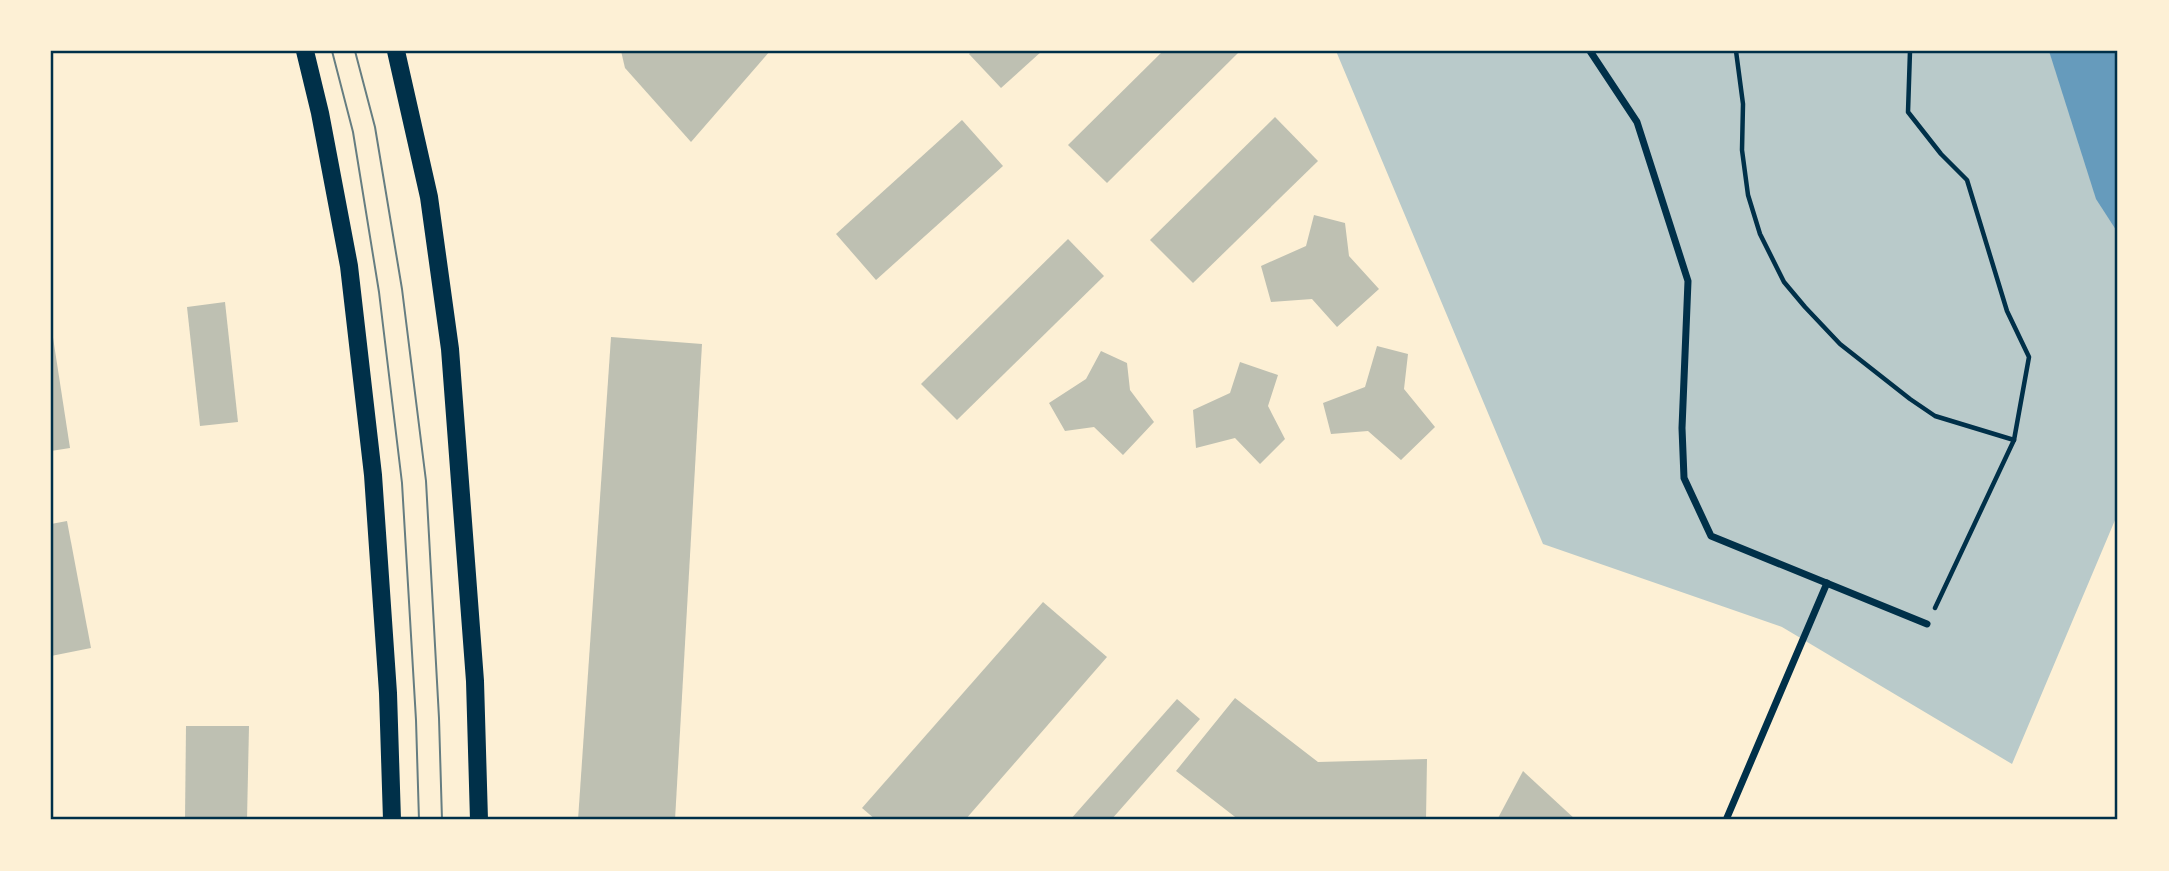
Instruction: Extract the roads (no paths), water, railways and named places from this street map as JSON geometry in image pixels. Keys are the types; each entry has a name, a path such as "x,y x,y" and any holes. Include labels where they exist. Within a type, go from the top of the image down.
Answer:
{"main road":[{"path":"306,51 349,266 371,462 388,693 392,820"},
{"path":"396,51 429,197 450,349 475,681 479,820"}],"street":[{"path":"1590,51 1637,122 1688,281 1682,428 1684,478 1711,536 1927,624"},
{"path":"1726,820 1827,583"}],"water":[{"path":"2049,51 2118,51 2118,233 2096,199"}],"tram line":[{"path":"332,51 353,132 379,292 402,483 419,820"},
{"path":"355,51 375,127 402,289 426,481 442,820"}]}
